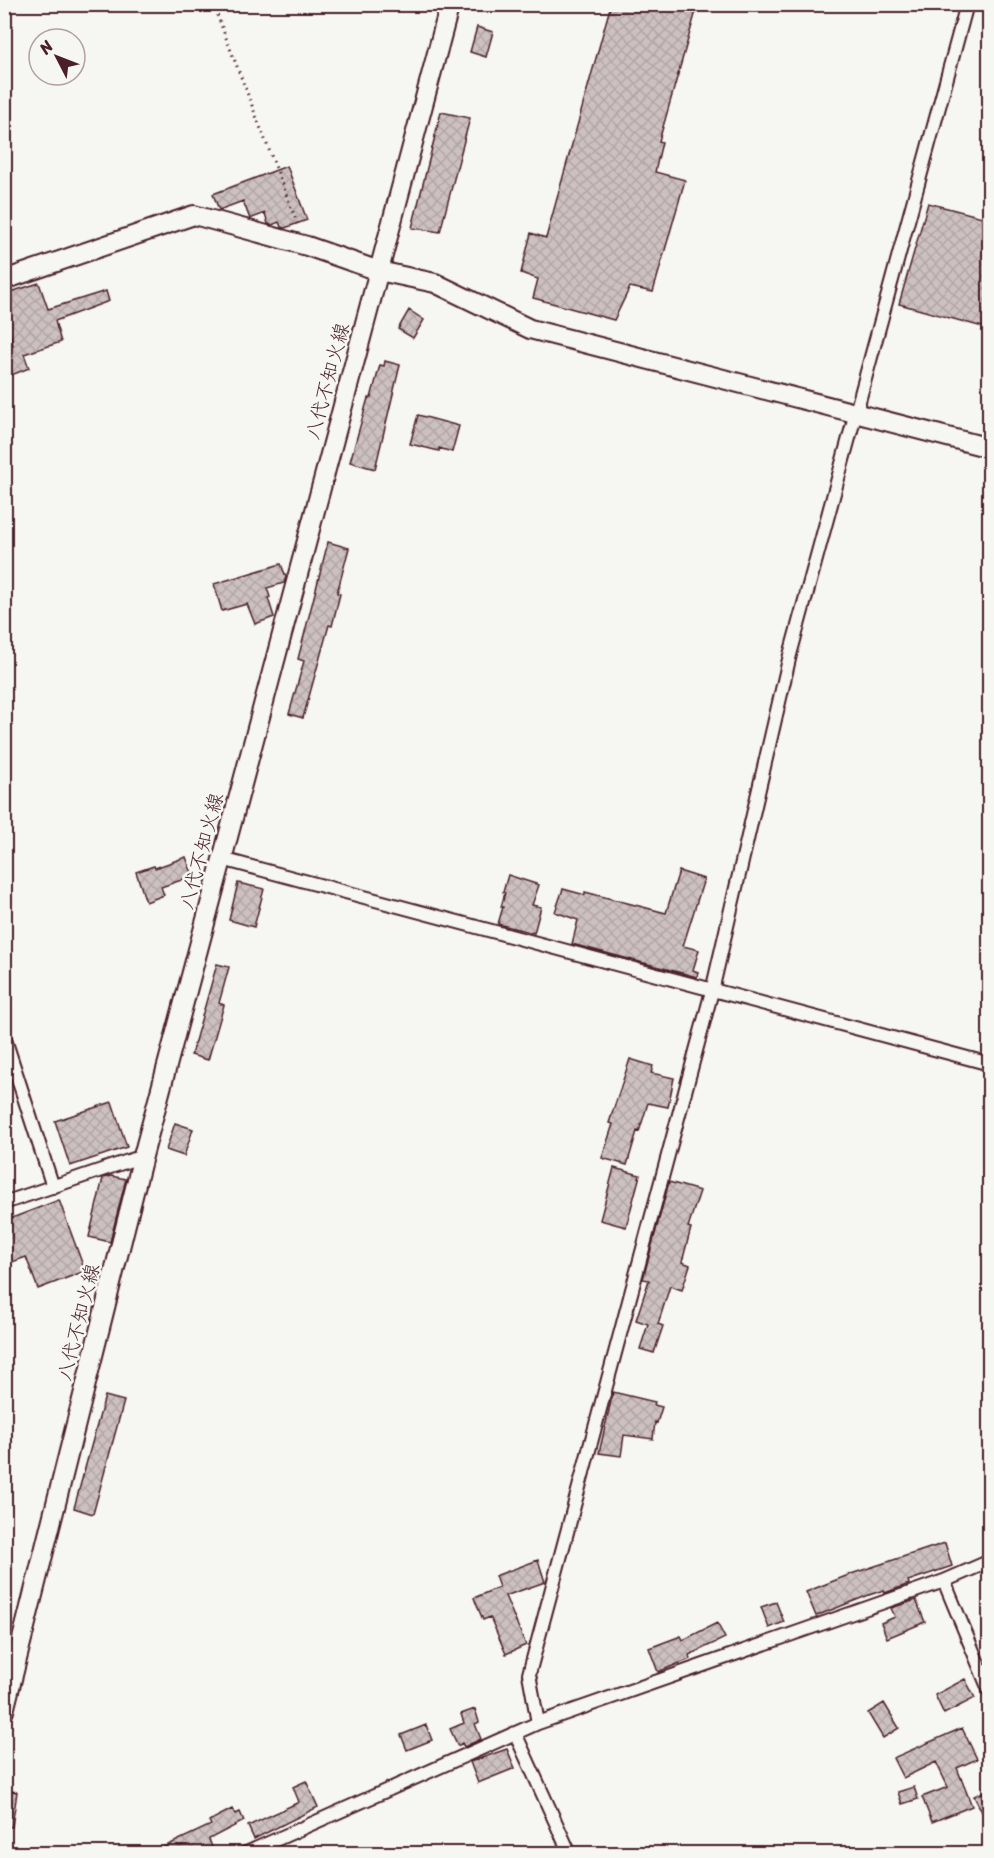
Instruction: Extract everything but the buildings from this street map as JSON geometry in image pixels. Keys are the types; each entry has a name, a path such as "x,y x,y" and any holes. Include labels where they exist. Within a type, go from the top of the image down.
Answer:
{"main road":[{"name":"八代不知火線","path":"4,1711 143,1156 450,4"},
{"path":"4,280 194,215 307,246 379,272 435,283 530,329 990,448"}],"street":[{"path":"538,1723 529,1674 712,991 790,655 967,4"},
{"path":"222,859 990,1064"},
{"path":"4,1036 53,1187"},
{"path":"4,1203 143,1156"},
{"path":"244,1854 538,1723 944,1581 990,1561"},
{"path":"944,1581 990,1692"},
{"path":"515,1734 570,1854"}],"path":[{"path":"213,4 307,246"}]}
